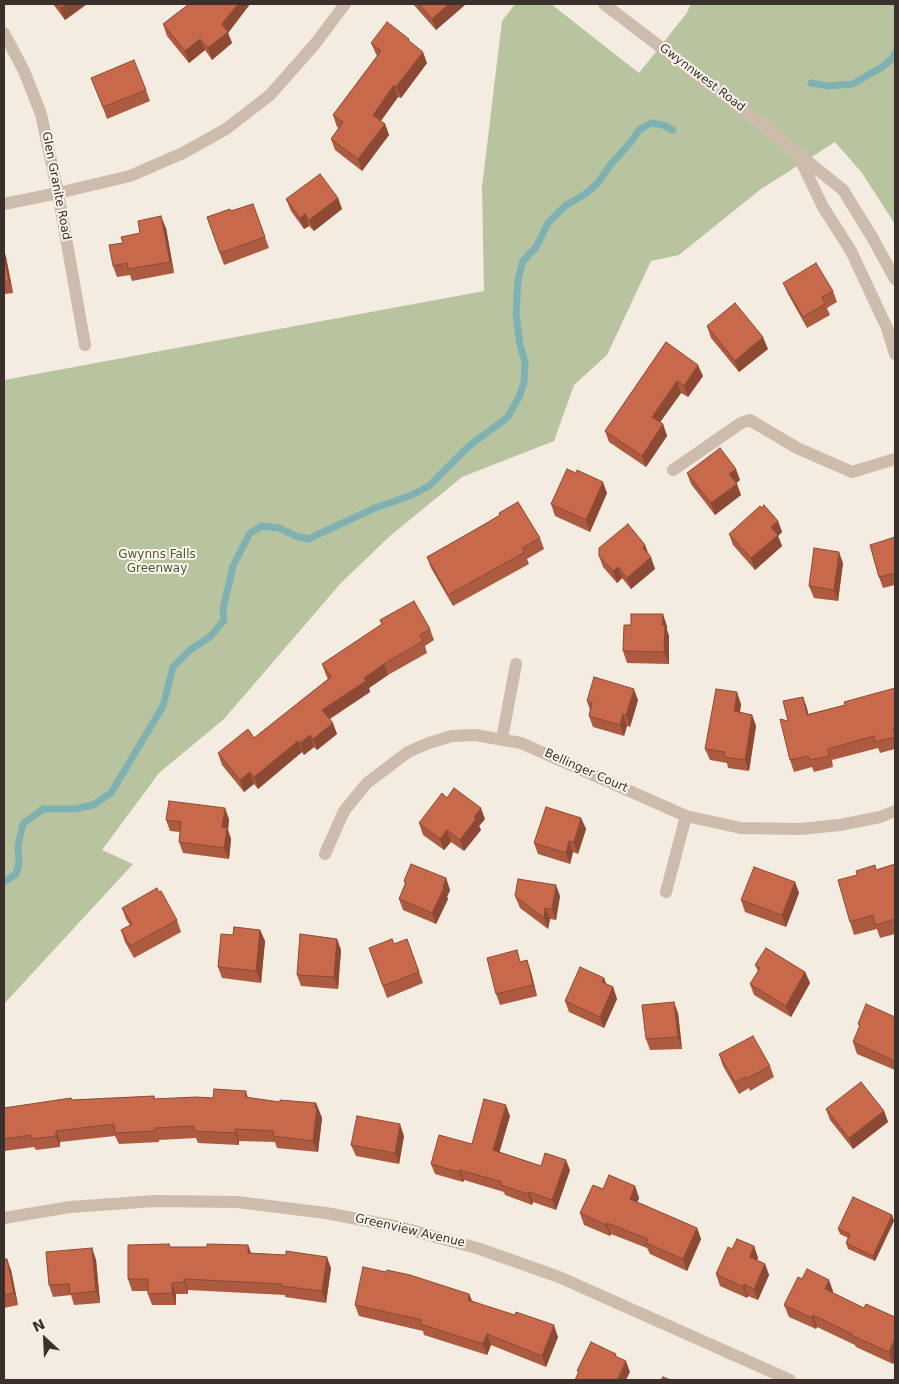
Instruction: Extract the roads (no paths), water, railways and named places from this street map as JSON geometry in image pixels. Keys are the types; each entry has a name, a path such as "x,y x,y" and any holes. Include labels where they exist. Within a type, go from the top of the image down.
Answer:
{"street":[{"path":"4,204 130,176 183,153 226,130 270,95 315,44 345,4"},
{"name":"Gwynnwest Road","path":"604,4 759,122 843,190 895,279"},
{"name":"Glen Granite Road","path":"4,33 24,72 41,114 58,193 85,345"},
{"name":"Gwynnwest Road","path":"798,154 823,207 851,251 887,328 895,354"},
{"path":"673,470 741,423 750,420 797,448 852,472 895,459"},
{"path":"502,739 516,664"},
{"name":"Bellinger Court","path":"325,854 344,810 367,783 408,752 452,736 475,735 521,743 686,816 741,828 800,829 840,825 880,817 895,811"},
{"path":"666,892 686,816"},
{"name":"Greenview Avenue","path":"4,1218 70,1207 154,1201 237,1202 326,1213 399,1226 477,1248 559,1277 790,1380"}],"waterway":[{"path":"811,83 829,86 853,84 882,67 893,58 895,53"},
{"path":"4,882 16,874 19,863 18,846 23,824 43,809 75,809 93,805 111,793 163,706 173,667 190,650 211,636 224,620 223,609 233,566 250,533 262,526 279,528 308,539 375,508 412,495 429,486 469,446 508,417 524,383 525,362 520,345 516,314 518,279 523,261 536,247 548,223 565,206 597,184 639,130 651,123 663,125 673,130"}],"park label":[{"name":"Gwynns Falls Greenway","path":"157,562"}]}
